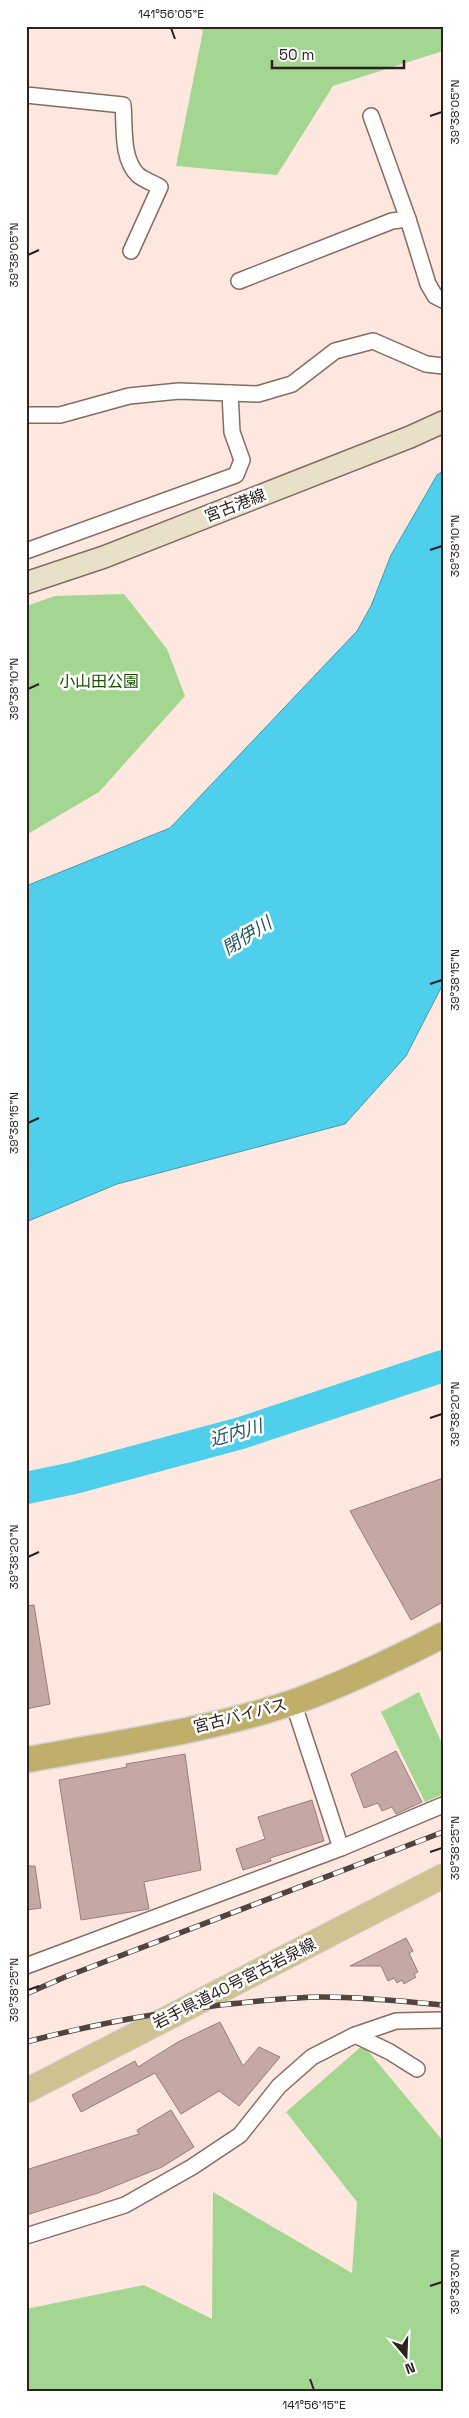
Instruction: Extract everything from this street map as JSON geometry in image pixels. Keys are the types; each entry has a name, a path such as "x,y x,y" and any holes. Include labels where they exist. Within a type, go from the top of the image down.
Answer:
{"highway":[{"name":"宮古バイパス","path":"26,1760 216,1723 293,1702 385,1664 443,1635"}],"main road":[{"name":"宮古港線","path":"26,583 104,557 410,437 443,422"},
{"name":"岩手県道40号宮古岩泉線","path":"26,2091 443,1876"}],"street":[{"path":"26,95 123,105 126,149 131,164 138,175 160,187 131,251"},
{"path":"371,116 408,219 428,284 435,296 443,300"},
{"path":"239,281 392,221 408,219"},
{"path":"26,415 60,415 130,396 179,391 258,394 292,384 335,351 373,341 426,364 443,366"},
{"path":"26,551 236,476 242,460 232,432 230,393"},
{"path":"293,1702 341,1848"},
{"path":"26,1966 341,1848 443,1805"},
{"path":"26,2236 125,2205 192,2167 240,2135 279,2086 312,2057 354,2035 396,2021 443,2020"},
{"path":"354,2035 390,2052 417,2069"}],"green space":[{"path":"197,26 443,26 443,51 333,86 277,175 176,166 203,31"},
{"name":"小山田公園","path":"124,594 167,649 185,696 99,792 26,835 26,606 55,596"},
{"path":"419,1692 443,1746 443,1794 425,1802 381,1712"},
{"path":"363,2045 443,2141 443,2392 26,2392 26,2309 144,2285 212,2319 213,2192 352,2273 357,2202 286,2112"}],"water":[{"name":"閉伊川","path":"443,471 443,984 406,1056 345,1124 117,1184 26,1222 26,886 170,828 357,631 371,606 391,555 437,475"}],"building":[{"path":"443,1478 443,1602 411,1620 350,1511"},
{"path":"34,1605 50,1704 26,1709 26,1606"},
{"path":"396,1751 422,1802 396,1814 392,1807 382,1811 378,1803 364,1808 351,1774"},
{"path":"185,1754 201,1870 144,1882 149,1909 81,1920 59,1780 127,1767 126,1764"},
{"path":"312,1800 324,1841 270,1858 271,1861 243,1870 236,1849 265,1839 258,1817"},
{"path":"26,1866 35,1866 41,1908 26,1910"},
{"path":"406,1938 413,1951 409,1953 418,1972 414,1974 416,1977 404,1984 402,1980 397,1983 394,1978 388,1981 381,1966 350,1966"},
{"path":"220,2022 243,2066 259,2047 280,2057 239,2106 219,2091 181,2114 155,2073 81,2112 72,2095 135,2061 138,2067 178,2042"},
{"path":"171,2110 194,2147 162,2167 98,2193 26,2215 26,2170 139,2134 137,2130"}],"waterway":[{"name":"近内川","path":"26,1488 74,1478 241,1433 443,1366"}],"railway":[{"path":"26,1994 65,1977 443,1832"},
{"path":"26,2042 74,2030 146,2016 220,2005 271,2000 337,1997 443,2005"}]}
